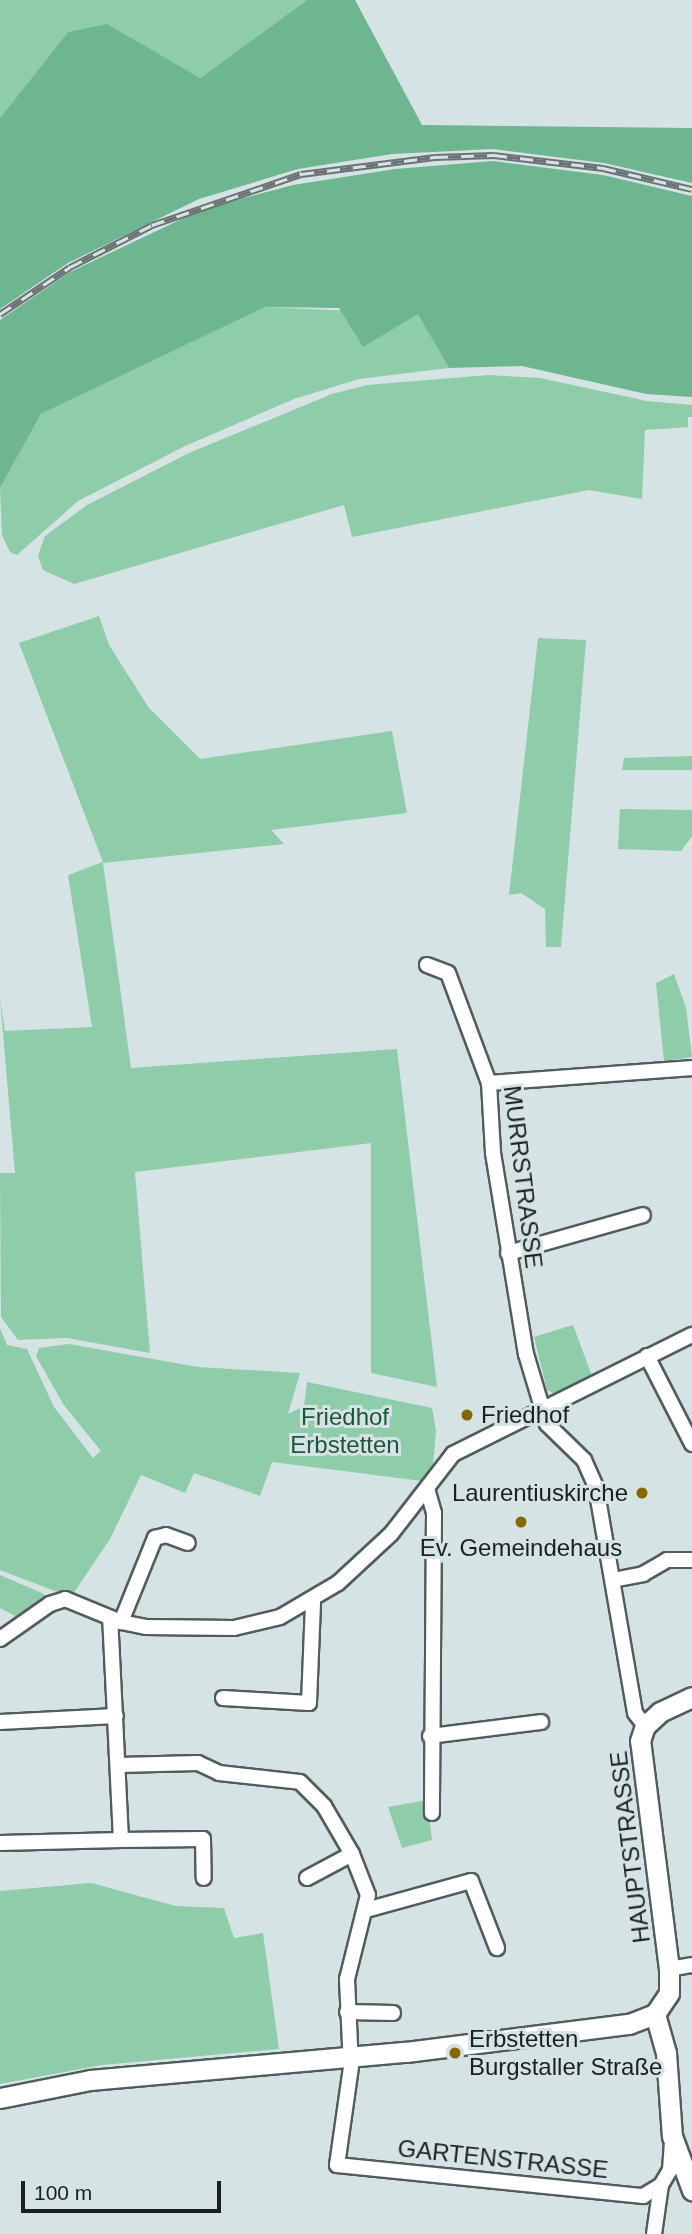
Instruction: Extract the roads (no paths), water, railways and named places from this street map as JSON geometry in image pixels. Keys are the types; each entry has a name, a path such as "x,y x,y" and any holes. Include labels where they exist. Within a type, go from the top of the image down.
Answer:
{"street":[{"name":"MURRSTRASSE","path":"427,965 448,973 489,1083 493,1153 508,1254 526,1354 543,1413"},
{"path":"489,1083 692,1068"},
{"path":"508,1254 643,1215"},
{"path":"0,1639 50,1604 65,1599 115,1620 175,1629 234,1628 280,1617 313,1602 391,1534 428,1492 453,1454 487,1434 543,1413 647,1356 692,1335"},
{"path":"647,1356 692,1444"},
{"path":"543,1413 547,1424 584,1460 596,1487 635,1713 645,1726"},
{"path":"428,1492 434,1513 430,1736 432,1813"},
{"path":"121,1840 115,1620 155,1538 166,1535 188,1543"},
{"path":"613,1580 643,1574 667,1560 692,1560"},
{"path":"223,1698 309,1703 313,1602"},
{"name":"HAUPTSTRASSE","path":"655,2014 669,1993 669,1969 640,1741 645,1726 660,1712 692,1697"},
{"path":"0,1722 117,1716"},
{"path":"430,1736 541,1722"},
{"path":"119,1765 198,1763 219,1773 300,1782 324,1806 367,1885 366,1910 350,1956 347,2012 350,2056"},
{"path":"0,1843 203,1839 204,1878"},
{"path":"307,1878 352,1854"},
{"path":"366,1910 471,1881 497,1948"},
{"path":"669,1969 692,1965"},
{"path":"347,2012 393,2013"},
{"path":"0,2098 90,2080 406,2052 629,2024 655,2014 666,2053 672,2136 670,2169 662,2185 654,2234"},
{"name":"GARTENSTRASSE","path":"350,2056 337,2165 643,2196 662,2185"},
{"path":"672,2136 687,2165 692,2190"}],"railway":[{"path":"0,314 70,267 152,225 301,174 435,157 494,155 603,168 692,189"}],"place":[{"name":"Friedhof","path":"467,1415"},
{"name":"Laurentiuskirche","path":"642,1493"},
{"name":"Ev. Gemeindehaus","path":"521,1522"},
{"name":"Erbstetten Burgstaller Straße","path":"455,2053"}],"park label":[{"name":"Friedhof Erbstetten","path":"345,1431"}]}
